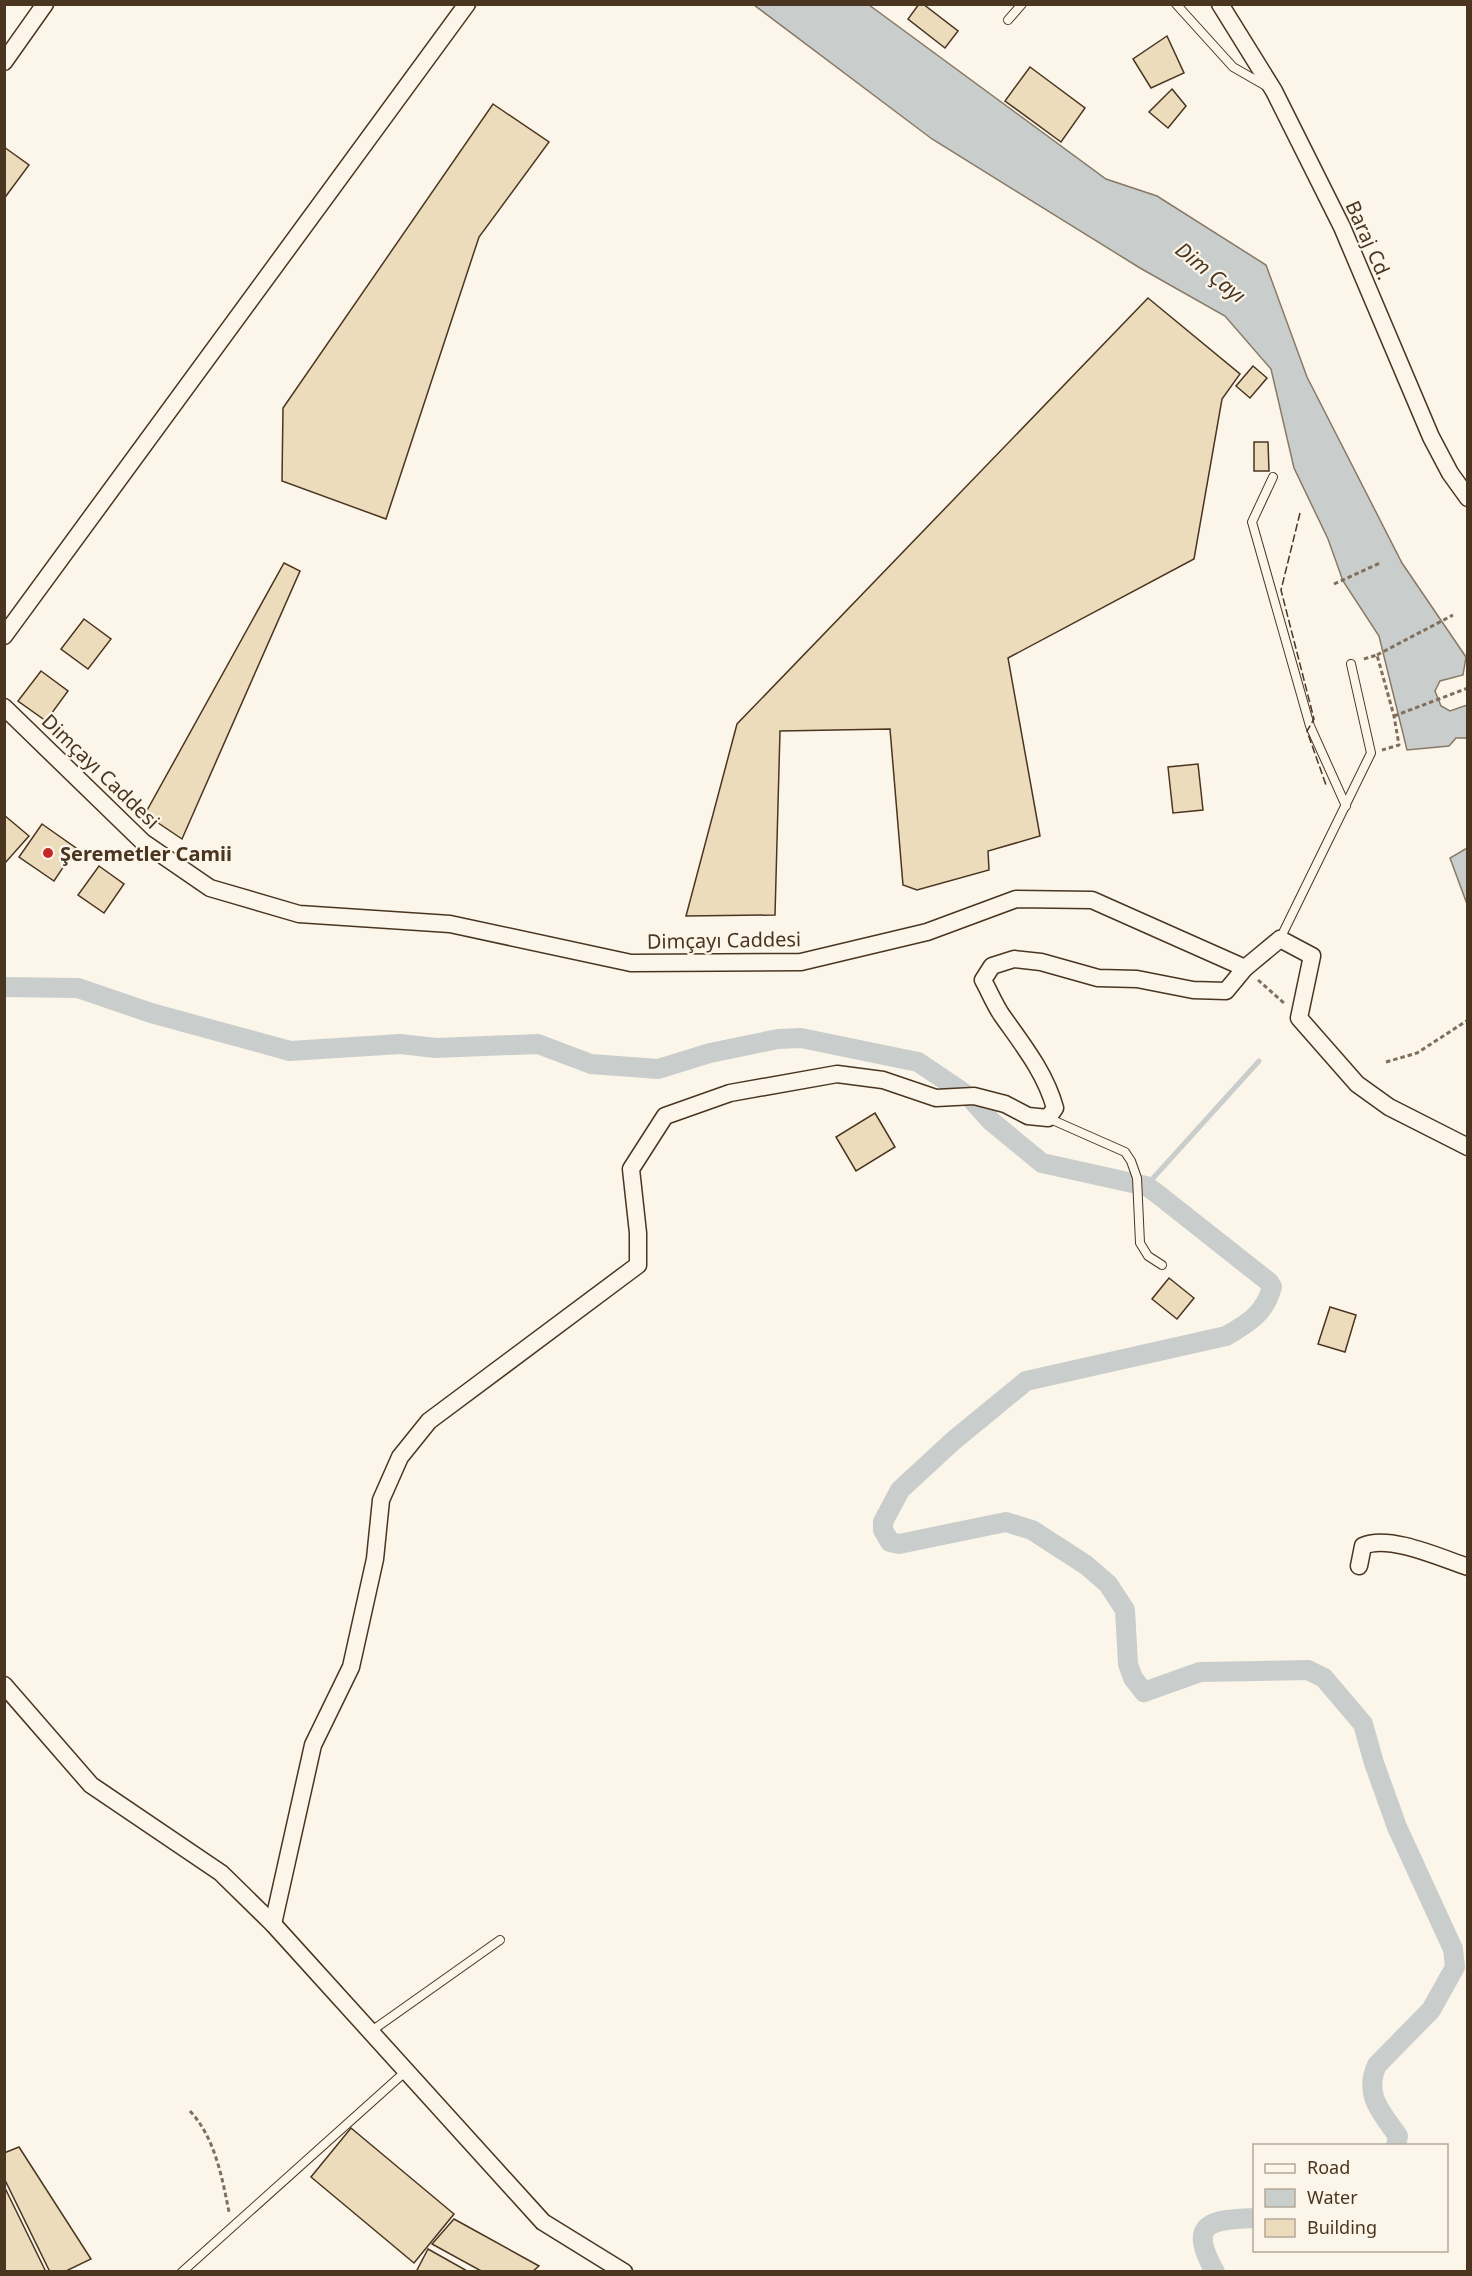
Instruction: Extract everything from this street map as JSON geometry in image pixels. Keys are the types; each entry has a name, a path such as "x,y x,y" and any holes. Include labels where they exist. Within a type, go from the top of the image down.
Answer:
{"street":[{"path":"4,62 45,4"},
{"path":"4,636 467,4"},
{"name":"Baraj Cd.","path":"1220,4 1274,91 1342,227 1431,437 1450,473 1467,498"},
{"name":"Dimçayı Caddesi","path":"4,707 143,842 210,888 299,914 450,924 631,963 801,962 927,932 1016,898 1092,900 1245,968"},
{"path":"273,1924 313,1745 351,1666 375,1559 381,1500 400,1457 429,1421 638,1265 638,1233 631,1169 665,1116 730,1094 837,1074 883,1080 936,1098 968,1097 1005,1104 1028,1116 1048,1118 1055,1108 1050,1090 1030,1052 999,1011 983,980 992,966 1014,959 1032,961 1098,978 1137,979 1193,990 1227,991 1245,968 1280,939 1312,956 1299,1017 1357,1084 1389,1107 1467,1147"},
{"path":"1359,1566 1363,1546 1372,1542 1400,1545 1467,1567"},
{"path":"4,1685 91,1785 221,1873 273,1924 543,2222 624,2271"}],"lane":[{"path":"1008,20 1022,4"},
{"path":"1176,4 1233,67 1274,91"},
{"path":"1273,477 1252,522 1310,726 1346,806"},
{"path":"1280,939 1371,753 1351,664"},
{"path":"1048,1118 1125,1152 1137,1178 1140,1243 1148,1256 1162,1265"},
{"path":"370,2032 500,1940"},
{"path":"182,2271 233,2228 405,2072"}],"path":[{"path":"1335,584 1380,563"},
{"path":"1351,664 1377,655 1453,615"},
{"path":"1371,753 1399,745 1394,716 1377,655"},
{"path":"1394,716 1467,688"},
{"path":"1245,968 1299,1017"},
{"path":"1386,1062 1417,1053 1467,1020"},
{"path":"190,2111 199,2121 220,2166 233,2228"}],"water":[{"name":"Dim Çayı","path":"754,5 869,5 1106,179 1157,196 1266,265 1307,377 1402,563 1466,657 1463,675 1440,681 1435,691 1441,706 1450,711 1467,705 1467,738 1456,738 1449,746 1407,750 1379,636 1343,581 1328,539 1294,468 1271,369 1225,316 1140,268 932,139"},
{"path":"1467,848 1467,904 1450,858"}],"building":[{"path":"919,4 923,4 958,31 945,48 908,19"},
{"path":"1167,36 1184,73 1151,88 1133,59"},
{"path":"1030,67 1085,108 1061,142 1005,101"},
{"path":"1172,89 1186,106 1168,128 1149,112"},
{"path":"493,104 549,142 479,237 386,519 282,481 283,408"},
{"path":"4,147 29,165 6,196 4,194"},
{"path":"1148,298 1240,374 1222,399 1194,559 1008,658 1040,836 988,851 989,870 917,890 903,885 890,729 780,731 775,915 686,916 737,724"},
{"path":"1253,366 1267,378 1250,398 1236,386"},
{"path":"1254,442 1268,442 1269,471 1254,471"},
{"path":"284,563 300,571 182,839 145,814"},
{"path":"84,619 111,639 88,669 61,649"},
{"path":"41,671 68,691 46,721 18,701"},
{"path":"1198,764 1203,810 1173,813 1168,767"},
{"path":"4,815 29,836 5,863 4,862"},
{"name":"Şeremetler Camii","path":"42,824 76,848 54,881 19,857"},
{"path":"99,866 124,884 104,913 78,895"},
{"path":"875,1113 895,1147 856,1171 836,1137"},
{"path":"1169,1278 1194,1298 1177,1319 1152,1299"},
{"path":"1330,1307 1356,1315 1345,1352 1318,1344"},
{"path":"351,2128 454,2214 414,2263 311,2177"},
{"path":"19,2147 91,2259 64,2272 50,2272 4,2178 4,2153"},
{"path":"4,2186 46,2272 4,2272"},
{"path":"454,2219 539,2266 532,2272 483,2272 432,2244"},
{"path":"428,2249 469,2272 416,2272"}],"waterway":[{"path":"4,987 78,988 151,1013 290,1051 400,1044 436,1048 538,1044 591,1064 658,1069 710,1053 778,1039 801,1038 918,1062 964,1093"},
{"path":"1146,1186 1259,1061"},
{"path":"973,1101 991,1121 1042,1163 1146,1186 1269,1282 1272,1287 1260,1311 1242,1327 1226,1336 1026,1381 953,1441 900,1490 883,1522 883,1530 890,1542 899,1544 1006,1522 1032,1530 1086,1565 1108,1584 1125,1610 1128,1664 1133,1678 1144,1692 1200,1672 1308,1670 1324,1678 1363,1724 1397,1827 1453,1949 1455,1967 1431,2010 1377,2065 1373,2076 1373,2095 1398,2136 1396,2144"},
{"path":"1215,2272 1203,2243 1203,2233 1208,2227 1225,2220 1253,2218"}],"fence":[{"path":"1300,513 1281,590 1314,719 1307,731 1326,785"}],"place":[{"name":"Şeremetler Camii","path":"48,853"}]}
